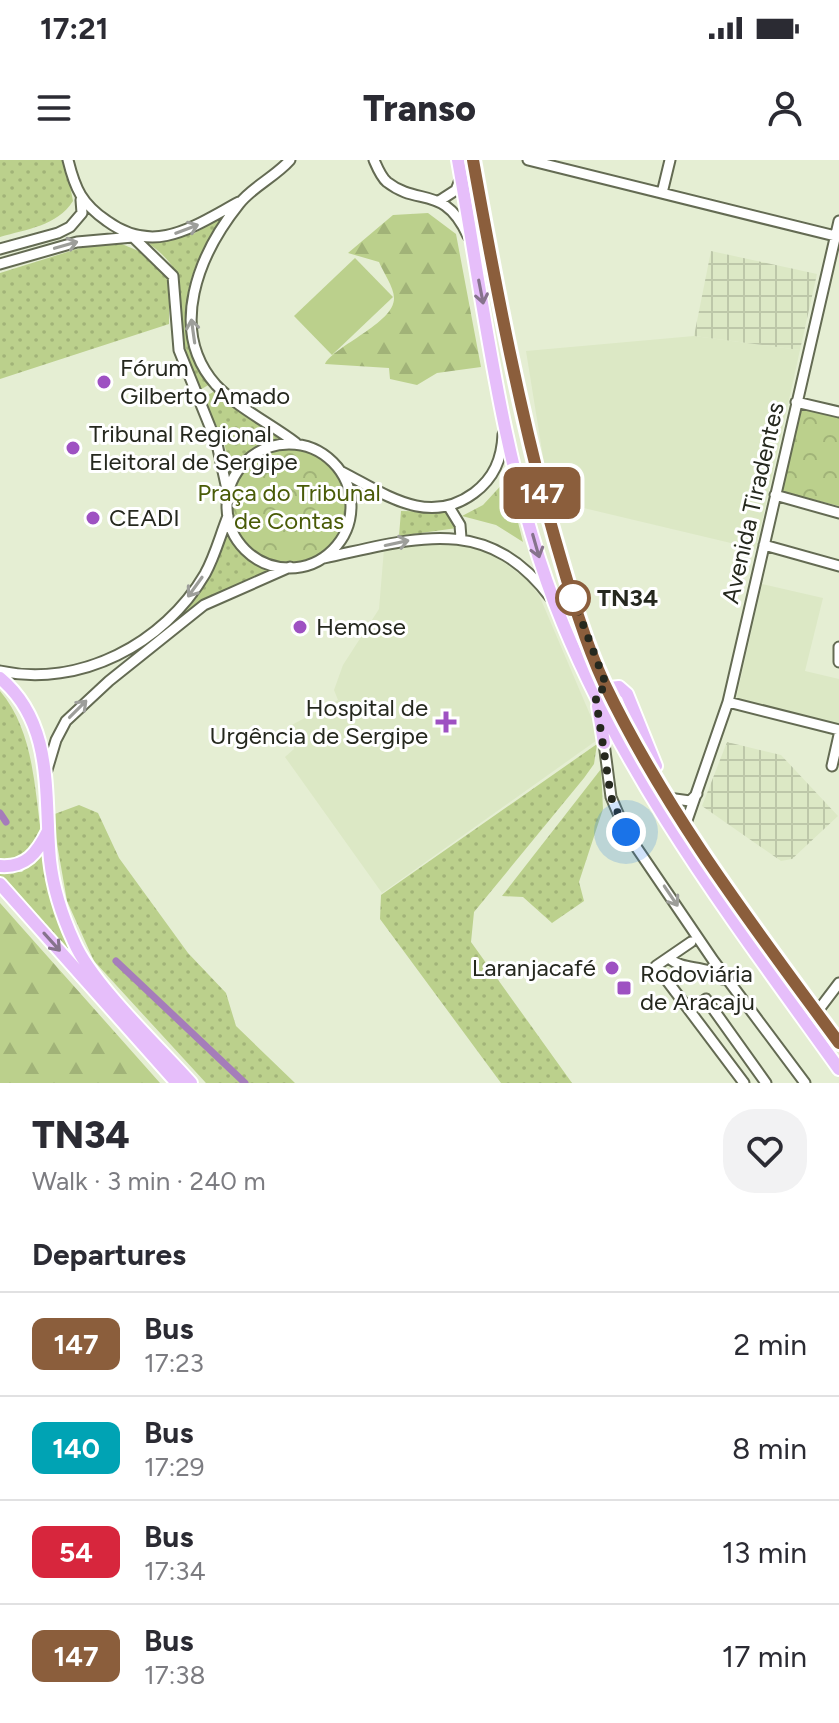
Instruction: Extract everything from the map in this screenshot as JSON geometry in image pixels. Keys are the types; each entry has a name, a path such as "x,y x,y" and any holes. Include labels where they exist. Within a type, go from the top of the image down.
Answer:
{"main road":[{"path":"458,160 504,414 536,548 554,602 678,841 839,1069"},
{"path":"473,160 511,363 536,472 599,692 604,743"},
{"path":"0,678 14,690 30,714 41,745 46,778 50,864 67,925 92,972 191,1083"},
{"path":"599,692 619,687 627,694 664,796 684,829 839,1043"},
{"path":"0,866 20,865 29,860 48,830"},
{"path":"0,884 177,1083"}],"street":[{"path":"0,249 70,227 82,213 68,160"},
{"path":"0,264 99,237 183,232 240,202 290,160"},
{"path":"374,160 387,182 439,201 457,215 471,243"},
{"path":"528,160 837,236"},
{"path":"662,193 670,160"},
{"path":"439,201 456,190 461,177"},
{"path":"81,200 133,237 173,276 179,350 217,444 228,494 232,532 246,551 269,564 290,567"},
{"path":"240,202 203,264 195,285 191,320 194,343 201,363 217,386 299,445 319,452 339,470 412,506 449,507 479,489 494,472 503,444 504,414"},
{"name":"Avenida Tiradentes","path":"684,829 728,702 839,221"},
{"path":"796,402 839,412"},
{"path":"228,494 237,472 252,456 277,445 299,445"},
{"path":"321,559 333,549 348,522 348,487 339,470"},
{"path":"775,495 839,513"},
{"path":"449,507 460,525 461,538"},
{"path":"0,671 40,675 77,672 114,658 130,648 194,591 211,561 228,516"},
{"path":"46,778 56,740 66,721 139,656 204,605 290,567 428,537 461,538 484,544 523,566 554,602"},
{"path":"764,545 839,566"},
{"path":"838,660 839,647"},
{"path":"130,648 139,656"},
{"path":"728,702 839,732 832,766"},
{"path":"604,743 611,797 626,832 713,960 805,1083"},
{"path":"664,796 690,801 699,792"},
{"path":"691,942 656,966 744,1083"},
{"path":"669,958 676,964 694,964 720,976 798,1083"},
{"path":"817,1012 839,983"},
{"path":"691,1010 706,999 766,1083"}],"shaded area":[{"path":"711,251 817,274 800,350 694,336"},
{"path":"694,336 800,350 756,549 550,500 526,351"},
{"name":"Hospital de Urgência de Sergipe","path":"429,540 459,542 494,555 526,579 539,595 600,738 382,893 285,757 294,749 288,727 338,700 334,690 343,665 379,609 384,549"},
{"path":"762,584 823,598 805,671 839,679 839,726 736,699"},
{"path":"727,742 781,755 838,816 792,859 781,861 702,806"}],"green space":[{"path":"0,160 65,160 73,201 50,221 0,237"},
{"path":"428,213 456,234 481,367 437,373 417,385 390,379 389,368 325,364 385,316 394,298 379,262 348,253 393,215"},
{"path":"224,216 199,258 187,298 191,338 212,383 198,391 182,339 180,293 175,273 170,263 149,244 195,233"},
{"path":"117,242 141,252 169,280 169,324 0,379 0,273 93,244"},
{"path":"355,258 393,297 332,355 294,316"},
{"path":"217,390 284,438 247,455 232,476 223,438 202,398"},
{"path":"799,407 839,417 839,506 779,491"},
{"name":"Praça do Tribunal de Contas","path":"288,445 311,449 331,463 345,483 349,506 345,529 331,549 311,563 288,567 265,563 245,549 231,529 227,506 231,483 245,463 265,449"},
{"path":"507,479 523,542 496,525 462,516 483,505"},
{"path":"401,511 450,512 457,528 399,536"},
{"path":"226,530 243,556 276,571 221,593 172,624 141,649 138,647 180,608 203,581 221,549"},
{"path":"0,691 11,706 26,740 41,832 19,856 7,860 0,860"},
{"path":"597,744 594,764 584,778 474,912 471,942 572,1083 501,1083 380,919 381,895"},
{"path":"601,769 603,809 579,882 584,901 552,923 523,897 502,896"},
{"path":"79,805 98,813 119,858 188,953 226,993 236,1026 295,1083 206,1083 94,961 67,901 52,815"},
{"path":"42,850 51,896 80,968 0,876 0,872 22,872"},
{"path":"0,903 160,1083 0,1083"}],"waterway":[{"path":"0,813 6,822"},
{"path":"116,961 245,1083"}],"bus line":[{"name":"147","path":"473,160 511,363 536,472 591,651 605,684 684,829 839,1043"}],"place":[{"name":"Fórum Gilberto Amado","path":"104,382"},
{"name":"Tribunal Regional Eleitoral de Sergipe","path":"73,448"},
{"name":"CEADI","path":"93,518"},
{"name":"TN34","path":"573,598"},
{"name":"Hemose","path":"300,627"},
{"name":"Hospital de Urgência de Sergipe","path":"446,722"},
{"name":"Laranjacafé","path":"612,968"},
{"name":"Rodoviária de Aracaju","path":"624,988"}],"route":[{"path":"573,598 607,687 595,693 611,797 626,832"}]}
